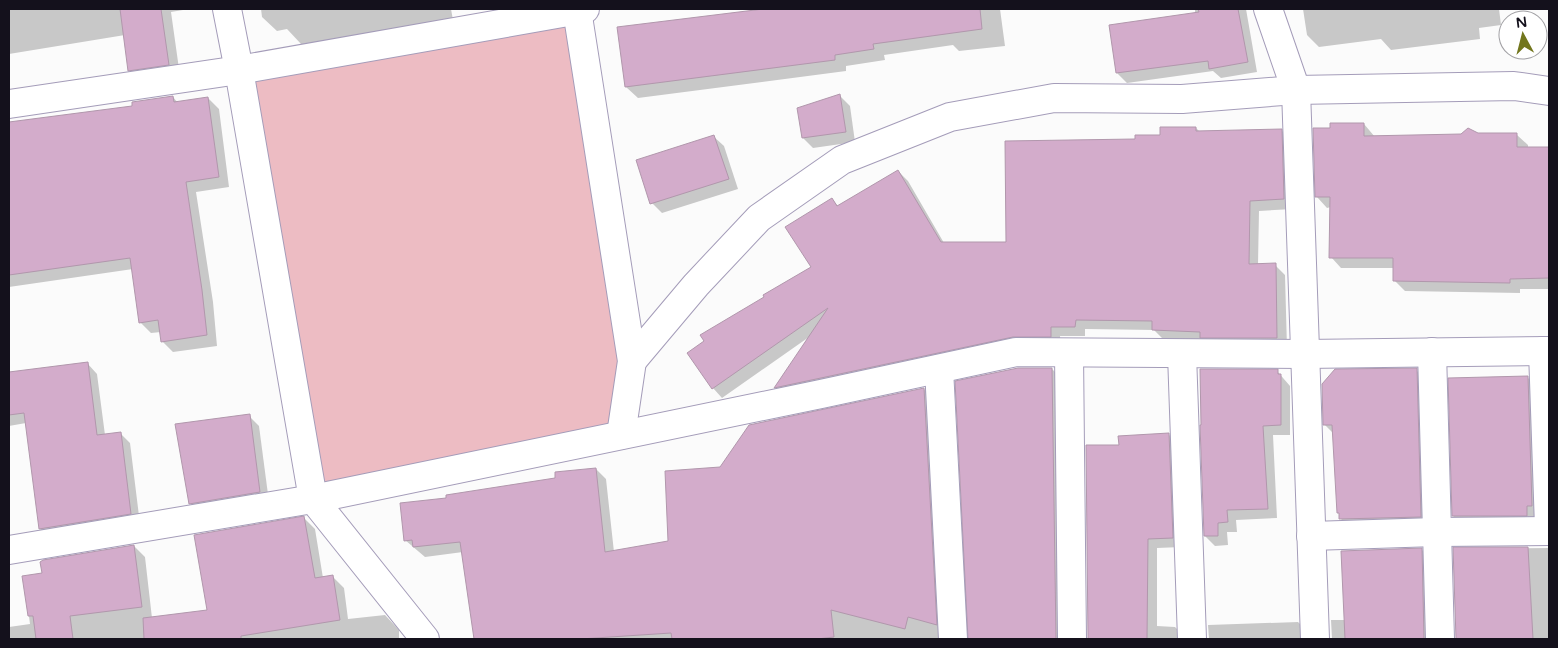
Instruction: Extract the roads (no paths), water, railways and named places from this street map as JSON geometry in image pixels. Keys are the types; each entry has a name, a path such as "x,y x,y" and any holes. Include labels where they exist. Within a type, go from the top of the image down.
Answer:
{"street":[{"path":"227,9 313,499 425,639"},
{"path":"9,104 239,70 581,9 632,361 621,435"},
{"path":"1268,9 1296,90 1315,639"},
{"path":"632,361 696,285 759,218 842,160 950,117 1054,98 1182,99 1296,90 1514,86 1549,91"},
{"path":"9,550 313,499 1016,352 1304,354 1546,351 1549,527"},
{"path":"1432,352 1440,639"},
{"path":"1069,353 1072,639"},
{"path":"1182,354 1192,639"},
{"path":"939,369 953,639"},
{"path":"1312,536 1549,531"}]}
